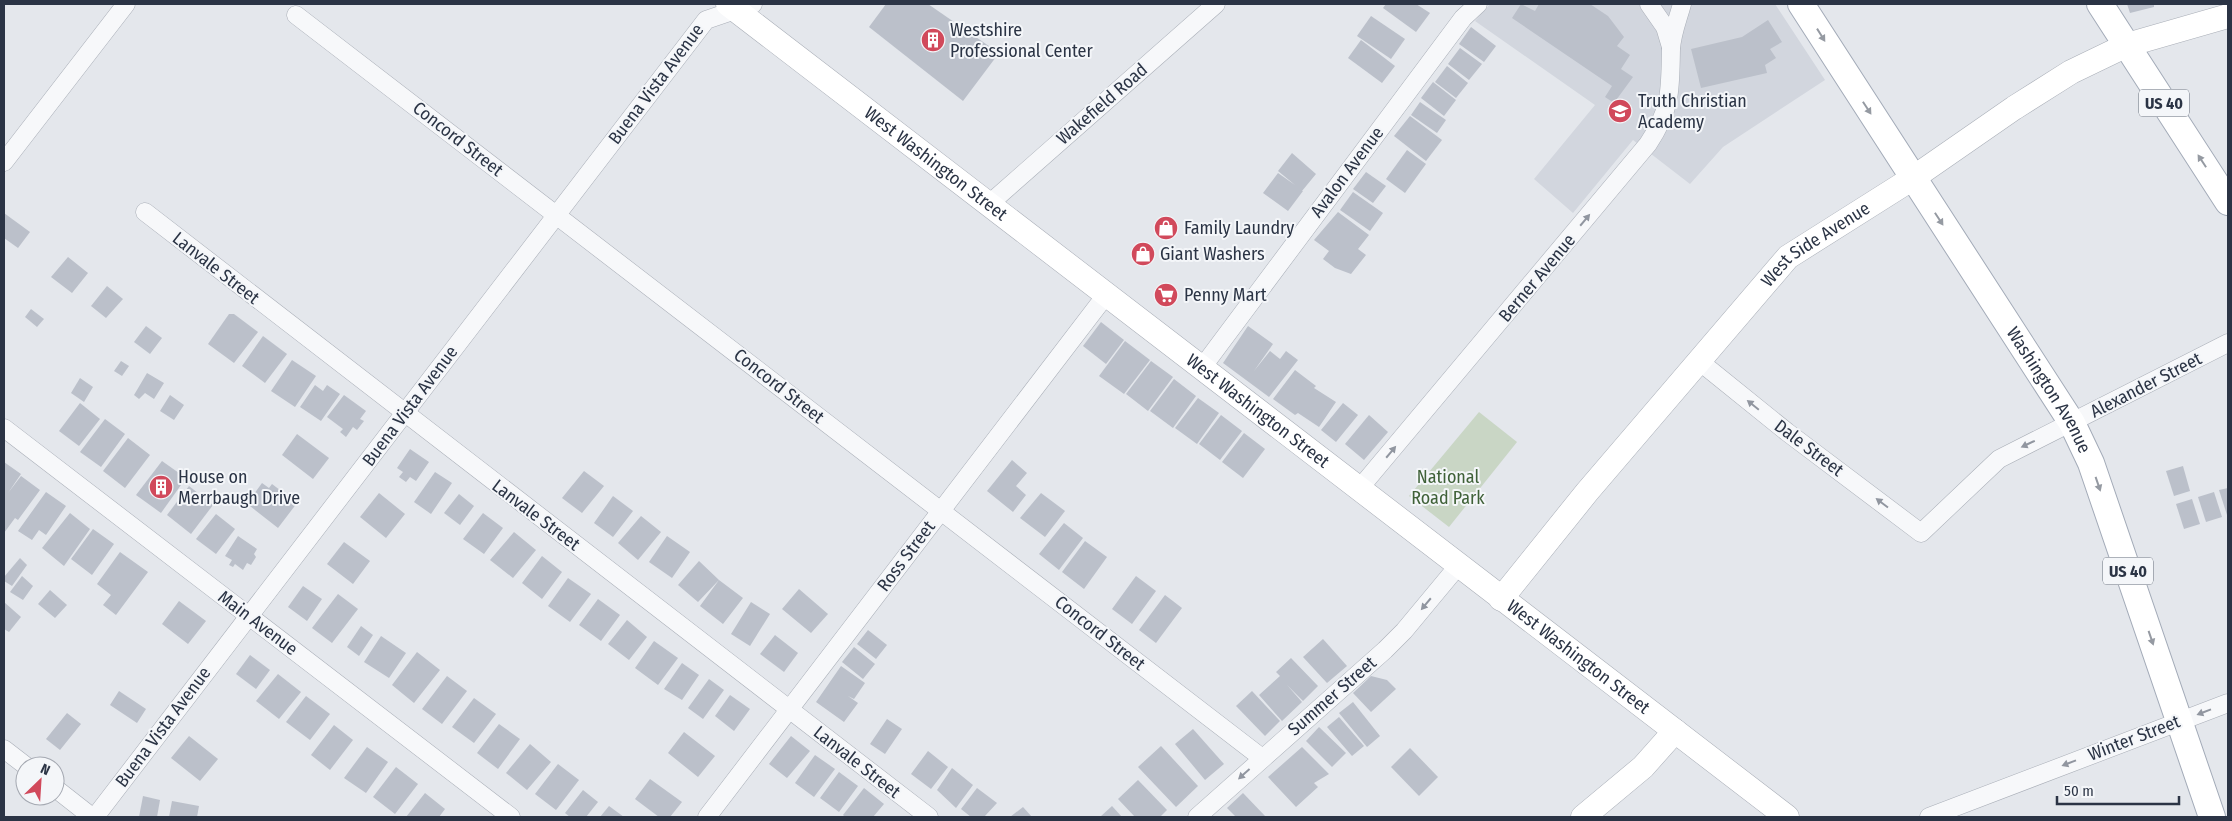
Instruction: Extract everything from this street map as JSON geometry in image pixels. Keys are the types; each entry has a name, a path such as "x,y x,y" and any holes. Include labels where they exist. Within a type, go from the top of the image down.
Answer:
{"main road":[{"name":"Washington Avenue","path":"1801,4 2072,423 2091,464 2212,817"},
{"name":"US 40","path":"2100,4 2228,202"}],"street":[{"path":"4,162 126,4"},
{"name":"Wakefield Road","path":"988,205 1216,4"},
{"name":"Avalon Avenue","path":"1201,369 1463,18 1478,4"},
{"name":"Berner Avenue","path":"1649,4 1665,27 1671,48"},
{"name":"Berner Avenue","path":"1359,489 1648,144 1659,127 1667,108 1671,89 1671,48 1676,5"},
{"name":"West Washington Street","path":"739,6 988,205 1786,817"},
{"name":"Buena Vista Avenue","path":"93,817 706,20 739,6"},
{"name":"Concord Street","path":"296,14 1262,758"},
{"name":"West Side Avenue","path":"1501,599 1587,492 1788,257 1913,178 2071,72 2127,45 2228,16"},
{"name":"Lanvale Street","path":"145,212 404,414 929,817"},
{"name":"Ross Street","path":"707,817 1106,295"},
{"name":"Alexander Street","path":"1921,533 1999,459 2228,343"},
{"name":"Dale Street","path":"1699,361 1787,432 1921,533"},
{"name":"Main Avenue","path":"4,428 511,817"},
{"name":"Summer Street","path":"1197,817 1385,650 1404,631 1458,566"},
{"name":"Winter Street","path":"1929,817 2228,703"},
{"path":"1583,817 1643,768 1675,731"},
{"path":"4,749 15,758"},
{"path":"65,796 93,817"}],"shaded area":[{"path":"1490,4 1775,4 1825,80 1723,147 1690,184 1633,140 1573,213 1534,179 1595,105 1475,21"}],"green space":[{"name":"National Road Park","path":"1479,412 1517,442 1449,527 1409,496"}],"building":[{"name":"Westshire Professional Center","path":"886,4 928,4 999,53 963,101 869,27"},
{"path":"1386,4 1416,4 1430,13 1416,32 1383,8"},
{"path":"1521,4 1535,11 1539,4 1590,4 1608,16 1624,37 1617,46 1630,55 1621,69 1633,77 1614,103 1605,97 1612,86 1512,18"},
{"path":"2127,4 2154,4 2154,7 2130,13"},
{"path":"1371,16 1405,39 1391,59 1357,36"},
{"path":"1768,20 1782,42 1770,49 1776,58 1765,65 1767,73 1701,88 1691,49 1742,37"},
{"path":"1471,27 1496,46 1484,62 1459,44"},
{"path":"1361,40 1395,66 1382,83 1348,58"},
{"path":"1460,48 1482,64 1469,80 1448,64"},
{"path":"1447,66 1468,83 1456,98 1435,82"},
{"path":"1433,82 1456,100 1444,116 1421,98"},
{"path":"1420,102 1446,120 1437,133 1411,115"},
{"path":"1410,116 1442,140 1426,161 1394,136"},
{"path":"1407,150 1426,164 1405,193 1386,179"},
{"path":"1292,153 1316,174 1288,211 1263,193 1278,173 1295,185 1278,171"},
{"path":"1366,172 1386,186 1373,203 1353,189"},
{"path":"1353,192 1383,213 1370,231 1340,210"},
{"path":"1338,212 1369,235 1358,249 1366,255 1351,274 1335,268 1323,259 1329,251 1314,240"},
{"path":"4,213 30,232 18,248 4,238"},
{"path":"68,257 88,273 72,293 51,277"},
{"path":"107,286 123,299 106,318 91,306"},
{"path":"31,309 44,319 37,327 25,317"},
{"path":"229,314 234,314 258,332 234,363 208,344"},
{"path":"1101,322 1124,340 1106,364 1083,346"},
{"path":"146,326 162,338 150,354 134,342"},
{"path":"1248,326 1273,344 1254,371 1270,351 1280,359 1286,351 1298,360 1269,397 1223,363"},
{"path":"263,336 287,354 265,383 242,366"},
{"path":"1125,341 1150,360 1124,394 1099,376"},
{"path":"292,360 316,376 295,407 271,391"},
{"path":"121,361 129,366 122,376 114,371"},
{"path":"1151,361 1173,377 1148,411 1126,394"},
{"path":"1295,370 1316,386 1314,388 1336,402 1319,427 1298,413 1295,415 1273,399"},
{"path":"147,373 164,383 154,399 145,393 139,399 134,395"},
{"path":"80,378 93,387 84,402 71,393"},
{"path":"1174,379 1196,396 1173,428 1150,411"},
{"path":"315,385 323,391 327,385 340,394 321,421 300,407"},
{"path":"170,395 184,405 174,420 160,411"},
{"path":"344,395 366,411 360,419 364,421 357,430 353,427 346,437 340,432 343,429 327,417"},
{"path":"1198,398 1219,413 1197,444 1175,428"},
{"path":"80,403 100,419 79,446 59,431"},
{"path":"1343,403 1358,415 1336,442 1321,430"},
{"path":"1221,415 1242,431 1220,460 1199,444"},
{"path":"1369,415 1388,432 1364,460 1345,444"},
{"path":"105,419 125,434 101,467 80,452"},
{"path":"1244,433 1265,449 1243,478 1222,462"},
{"path":"297,434 329,458 313,479 282,455"},
{"path":"128,438 150,455 125,488 103,471"},
{"path":"410,449 429,462 416,481 410,477 406,482 399,477 403,472 397,468"},
{"path":"1012,460 1027,473 1016,486 1026,495 1013,512 987,491"},
{"name":"House on Merrbaugh Drive","path":"162,461 186,478 161,513 136,495"},
{"path":"4,462 21,474 8,493 21,476 40,490 18,520 15,518 4,533"},
{"path":"2183,466 2190,491 2174,496 2166,471"},
{"path":"584,471 604,486 582,513 562,498"},
{"path":"435,472 452,483 431,514 414,502"},
{"path":"262,483 269,488 272,484 297,503 278,528 250,506 255,501 251,498"},
{"path":"189,486 213,505 191,534 167,515"},
{"path":"2228,488 2228,518 2219,490"},
{"path":"46,492 66,506 46,535 39,530 32,540 18,531"},
{"path":"2214,492 2222,517 2206,522 2198,497"},
{"path":"379,493 405,514 386,538 360,517"},
{"path":"1041,493 1065,511 1045,537 1020,518"},
{"path":"459,494 474,506 460,525 444,513"},
{"path":"613,496 633,511 613,537 594,523"},
{"path":"2192,499 2200,524 2184,529 2176,504"},
{"path":"70,513 90,529 64,566 42,548"},
{"path":"483,513 503,528 484,554 463,539"},
{"path":"216,514 235,529 216,554 196,539"},
{"path":"641,516 661,532 638,560 618,543"},
{"path":"1064,523 1083,538 1059,570 1039,554"},
{"path":"93,529 114,544 92,575 71,559"},
{"path":"514,532 536,550 513,578 490,560"},
{"path":"238,536 257,549 254,554 256,557 251,565 247,563 243,570 235,564 233,567 229,565 232,560 225,556"},
{"path":"667,536 690,552 672,578 649,562"},
{"path":"1085,541 1107,557 1084,589 1062,572"},
{"path":"344,542 370,561 353,584 327,564"},
{"path":"120,552 148,572 116,615 103,605 111,595 97,584"},
{"path":"542,556 562,572 542,599 522,583"},
{"path":"20,558 27,565 12,586 4,581 4,577"},
{"path":"699,561 719,580 698,602 678,585"},
{"path":"22,576 33,586 23,600 10,592"},
{"path":"1136,576 1156,591 1132,624 1112,609"},
{"path":"568,578 591,594 570,622 548,606"},
{"path":"719,580 743,598 723,624 700,606"},
{"path":"303,586 322,599 307,621 288,607"},
{"path":"799,589 828,614 811,633 782,609"},
{"path":"50,590 67,605 55,618 38,604"},
{"path":"338,594 358,609 332,643 312,628"},
{"path":"1165,595 1182,608 1156,643 1139,630"},
{"path":"598,599 620,615 601,641 579,625"},
{"path":"179,601 206,621 188,644 162,624"},
{"path":"4,602 21,617 9,632 4,629"},
{"path":"751,602 770,614 750,646 731,634"},
{"path":"627,620 647,637 629,660 608,644"},
{"path":"361,626 373,635 359,656 347,647"},
{"path":"868,630 887,645 876,659 857,644"},
{"path":"775,635 798,653 784,672 760,654"},
{"path":"381,636 406,653 389,678 364,662"},
{"path":"1323,639 1347,666 1327,683 1303,657"},
{"path":"654,641 678,658 658,685 635,668"},
{"path":"854,647 875,664 863,679 842,662"},
{"path":"417,652 440,670 414,703 392,685"},
{"path":"250,655 270,670 256,689 236,674"},
{"path":"1291,658 1318,686 1303,701 1287,685 1302,702 1282,721 1259,695 1280,676 1276,672"},
{"path":"682,663 699,675 682,700 664,689"},
{"path":"841,666 865,683 854,699 848,696 858,703 844,722 816,702"},
{"path":"278,674 301,692 279,719 256,701"},
{"path":"447,676 467,691 442,724 422,709"},
{"path":"1371,676 1387,680 1396,689 1371,712 1353,693"},
{"path":"709,679 724,690 703,719 688,708"},
{"path":"119,691 146,709 137,723 110,705"},
{"path":"1252,691 1280,721 1265,736 1236,706"},
{"path":"730,695 750,709 734,731 715,716"},
{"path":"306,696 330,714 310,740 286,722"},
{"path":"474,698 496,714 474,743 452,727"},
{"path":"1353,702 1380,736 1367,747 1339,713"},
{"path":"67,713 81,724 60,750 46,739"},
{"path":"1339,717 1364,746 1352,756 1327,727"},
{"path":"887,719 902,729 885,754 870,744"},
{"path":"499,724 520,739 498,769 477,753"},
{"path":"334,725 353,740 330,770 311,755"},
{"path":"1319,727 1346,753 1332,767 1306,741"},
{"path":"1193,729 1224,764 1205,780 1175,744"},
{"path":"684,732 715,756 698,777 668,753"},
{"path":"189,736 218,759 200,781 171,758"},
{"path":"791,736 810,751 787,778 769,764"},
{"path":"530,744 551,762 527,790 506,773"},
{"path":"1161,746 1198,786 1176,807 1138,767"},
{"path":"367,747 388,762 366,793 344,778"},
{"path":"1302,747 1329,774 1314,783 1318,787 1296,807 1268,777"},
{"path":"1410,748 1438,777 1419,796 1391,767"},
{"path":"928,751 948,767 931,789 911,774"},
{"path":"815,755 835,769 814,797 795,783"},
{"path":"558,764 579,780 556,810 535,794"},
{"path":"396,767 418,784 395,814 373,797"},
{"path":"952,768 973,785 956,808 937,790"},
{"path":"839,772 858,786 839,812 820,798"},
{"path":"650,779 682,802 670,817 659,817 635,799"},
{"path":"1138,780 1167,810 1160,817 1135,817 1118,799"},
{"path":"864,788 884,804 873,817 845,817 843,815"},
{"path":"977,788 997,803 984,817 971,817 961,809"},
{"path":"583,790 598,802 586,817 570,817 565,813"},
{"path":"425,793 445,809 439,817 406,817"},
{"path":"1243,793 1266,817 1236,817 1227,808"},
{"path":"143,796 160,800 157,817 139,817"},
{"path":"172,801 199,806 197,817 169,817"},
{"path":"609,806 624,817 600,817"},
{"path":"1112,806 1122,817 1100,817"},
{"path":"1023,807 1032,817 1010,817"}],"place":[{"name":"Westshire Professional Center","path":"933,40"},
{"name":"Truth Christian Academy","path":"1620,111"},
{"name":"Family Laundry","path":"1166,228"},
{"name":"Giant Washers","path":"1143,254"},
{"name":"Penny Mart","path":"1166,295"},
{"name":"House on Merrbaugh Drive","path":"161,487"}]}
